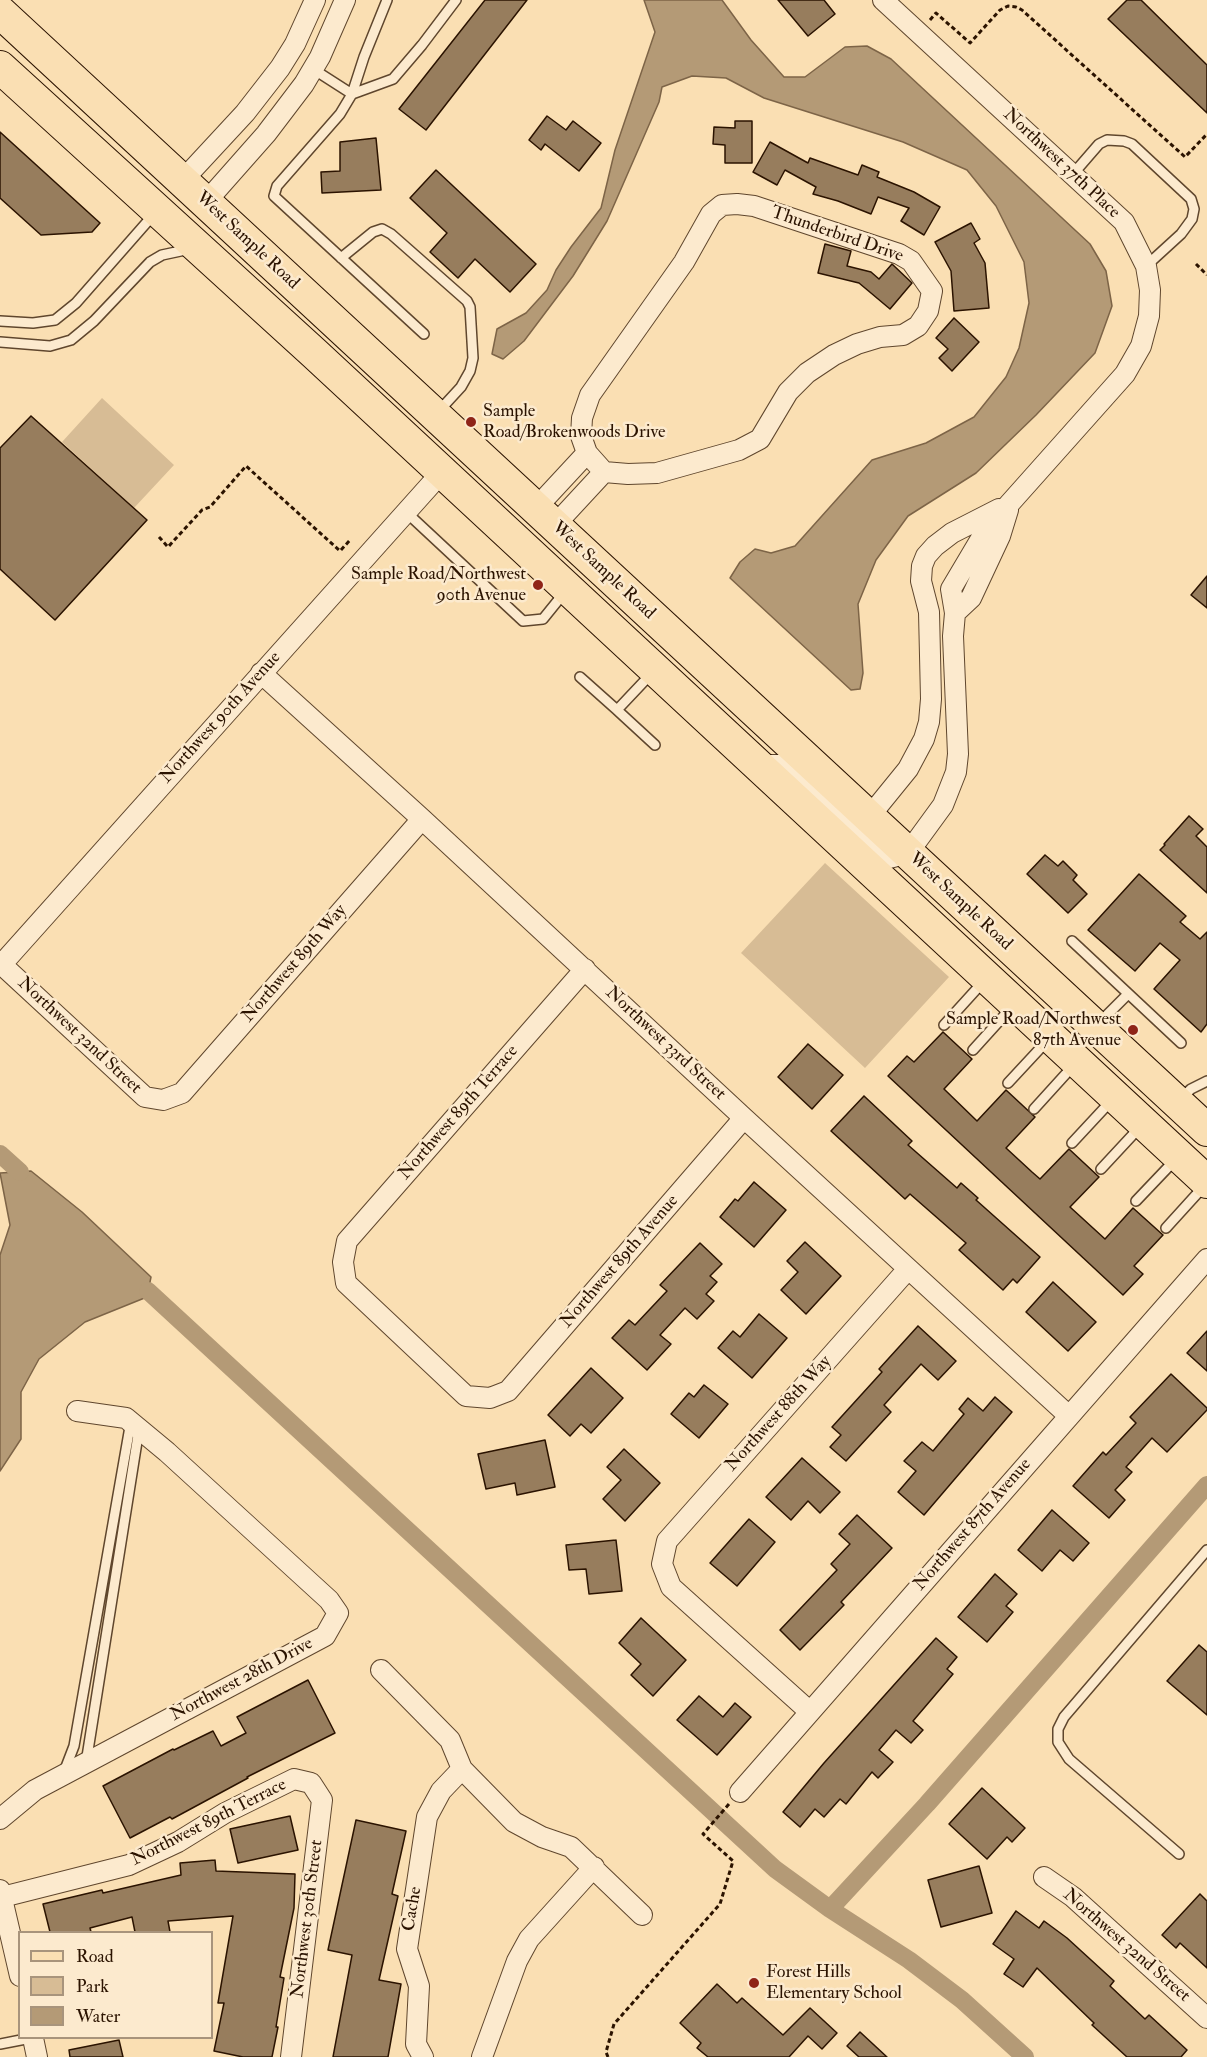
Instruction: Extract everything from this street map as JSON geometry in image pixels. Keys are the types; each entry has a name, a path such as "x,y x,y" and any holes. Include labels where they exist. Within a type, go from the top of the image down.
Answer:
{"main road":[{"name":"West Sample Road","path":"0,12 1207,1130"},
{"name":"West Sample Road","path":"0,67 442,472 1207,1183"},
{"path":"256,301 304,322 394,407 413,419 435,415"},
{"path":"442,472 458,468 475,475 592,582 639,604"}],"street":[{"path":"182,181 245,113 280,68 315,0"},
{"path":"205,203 266,134 313,69 334,29 345,0"},
{"name":"Northwest 37th Place","path":"869,817 908,769 926,730 931,699 929,612 921,581 922,566 926,556 952,533 1010,503 1125,374 1141,346 1149,316 1150,291 1146,266 1124,222 883,0"},
{"path":"289,53 313,69"},
{"name":"Thunderbird Drive","path":"587,453 581,436 582,418 590,395 684,262 711,214 722,205 754,206 899,254 911,261 932,291 928,311 918,326 903,335 880,337 857,344 834,355 807,373 788,392 760,440 739,450 657,473 604,472"},
{"path":"587,453 604,472 545,517 587,453"},
{"name":"Northwest 90th Avenue","path":"1,964 442,472"},
{"name":"Northwest 37th Place","path":"955,613 971,598 1000,536 1010,503"},
{"path":"758,765 782,765 868,845 882,854 889,858 908,853 944,805 956,772 958,754 953,636 955,613 929,612"},
{"name":"Northwest 33rd Street","path":"261,673 1069,1416"},
{"name":"Northwest 89th Way","path":"163,1100 182,1093 422,819"},
{"name":"Northwest 32nd Street","path":"1,964 146,1097 163,1100"},
{"name":"Northwest 89th Terrace","path":"490,1398 466,1395 346,1283 343,1262 347,1241 585,969"},
{"name":"Northwest 89th Avenue","path":"490,1398 508,1390 744,1118"},
{"name":"Northwest 87th Avenue","path":"736,1797 1207,1259"},
{"name":"Northwest 88th Way","path":"809,1711 671,1587 662,1564 667,1541 908,1269"},
{"name":"Northwest 28th Drive","path":"0,1819 35,1790 325,1636 338,1613 329,1600 126,1418 77,1411"},
{"path":"381,1670 450,1740 462,1769 514,1822 542,1837 571,1847 642,1915"},
{"name":"Cache","path":"423,2057 416,2044 419,1986 407,1949 427,1817 441,1791 462,1769"},
{"name":"Northwest 89th Terrace","path":"1,1893 129,1865 294,1779 311,1783"},
{"name":"Northwest 30th Street","path":"291,2057 322,1800 311,1783"},
{"path":"482,2057 517,1961 530,1939 594,1868"},
{"name":"Northwest 32nd Street","path":"1044,1877 1073,1897 1207,2018"},
{"path":"1,1893 18,1968"},
{"path":"32,2039 37,2057"}],"lane":[{"path":"387,0 352,94 340,114 277,186 274,196 424,334"},
{"path":"352,94 393,79 456,0"},
{"path":"313,69 352,94"},
{"path":"1073,174 1100,144 1107,140 1124,141 1132,144 1191,199 1194,209 1192,219 1181,234 1146,266"},
{"path":"0,321 33,324 55,320 76,303 157,211"},
{"path":"341,258 373,232 382,229 391,234 470,307 472,358 470,371 460,387 435,415"},
{"path":"0,342 50,346 71,340 94,321 150,262 162,255 196,248"},
{"path":"406,512 523,621 543,619 568,589"},
{"path":"617,710 654,670"},
{"path":"580,677 654,745"},
{"path":"1072,941 1181,1043"},
{"path":"944,1024 986,978"},
{"path":"1095,1027 1128,994"},
{"path":"973,1050 1015,1004"},
{"path":"1008,1083 1050,1037"},
{"path":"1034,1109 1077,1062"},
{"path":"1177,1102 1191,1089 1207,1081"},
{"path":"1072,1143 1115,1097"},
{"path":"1101,1169 1143,1123"},
{"path":"1136,1201 1179,1156"},
{"path":"1166,1228 1207,1183"},
{"path":"86,1763 135,1425"},
{"path":"62,1775 74,1746 135,1425"},
{"path":"1179,1854 1070,1758 1058,1742 1058,1729 1064,1717 1207,1550"},
{"path":"0,2044 23,2039"}],"path":[{"path":"919,32 936,12 970,43 1000,10 1008,6 1016,7 1185,158 1207,134"},
{"path":"1196,264 1207,275"},
{"path":"159,537 168,547 202,510 210,507 246,466 340,551 351,539"},
{"path":"608,2057 606,2052 614,2024 720,1904 733,1861 704,1834 736,1797"}],"green space":[{"path":"102,398 174,465 134,508 62,442"},
{"path":"825,863 949,977 865,1068 741,953"}],"water":[{"path":"644,0 722,0 751,40 784,77 805,77 845,47 867,46 891,59 1090,244 1106,271 1112,306 1095,353 976,473 908,516 876,560 858,604 863,673 860,689 851,690 730,578 740,562 755,549 771,553 795,546 872,460 926,443 974,417 1006,377 1019,348 1029,303 1024,262 996,206 967,170 903,142 764,98 726,78 692,76 662,87 659,102 607,221 573,276 524,341 503,359 492,354 497,329 526,313 547,290 556,270 571,247 601,208 615,150 655,32"},
{"path":"31,1171 82,1212 151,1277 147,1297 85,1322 39,1359 21,1392 21,1439 0,1471 0,1255 10,1225 0,1173"}],"building":[{"path":"485,0 527,0 426,130 399,109"},
{"path":"778,0 824,0 835,14 808,36"},
{"path":"1127,0 1141,0 1207,65 1207,113 1108,19"},
{"path":"547,116 566,130 573,121 601,143 579,171 545,144 541,150 529,140"},
{"path":"735,121 752,121 752,163 725,163 725,145 713,144 714,127 735,128"},
{"path":"0,132 100,223 92,232 41,235 0,198"},
{"path":"376,138 381,190 322,193 321,172 340,171 340,142"},
{"path":"770,142 808,163 810,158 858,175 862,165 879,172 877,177 914,192 940,207 924,235 901,221 909,208 878,197 871,214 813,194 816,187 785,170 777,185 753,172"},
{"path":"436,170 536,264 510,292 475,259 458,278 430,252 447,233 410,198"},
{"path":"971,223 980,239 974,243 985,263 989,308 954,311 951,271 935,242"},
{"path":"825,244 851,251 847,266 871,272 879,279 892,264 912,283 890,309 859,283 818,273"},
{"path":"954,318 979,342 952,371 939,358 948,349 936,338"},
{"path":"31,416 147,520 55,620 0,569 0,448"},
{"path":"1207,576 1207,608 1191,595"},
{"path":"1189,816 1203,829 1196,836 1207,847 1207,893 1160,850"},
{"path":"1045,855 1058,866 1063,861 1077,875 1073,880 1087,894 1068,913 1027,874"},
{"path":"1139,874 1186,916 1180,922 1200,939 1207,932 1207,1024 1201,1032 1154,989 1180,960 1160,943 1135,971 1088,930"},
{"path":"943,1032 972,1059 944,1089 977,1121 1006,1090 1035,1117 1006,1148 1032,1172 1040,1179 1069,1149 1099,1177 1070,1207 1105,1239 1133,1208 1163,1235 1134,1266 1143,1274 1123,1295 888,1076 907,1056 914,1062"},
{"path":"808,1044 843,1075 812,1109 778,1077"},
{"path":"864,1096 912,1141 908,1145 957,1188 961,1183 978,1198 976,1200 1040,1257 1017,1283 1013,1279 1003,1290 959,1250 966,1243 910,1194 905,1199 831,1131"},
{"path":"754,1182 786,1210 754,1247 720,1217"},
{"path":"805,1242 841,1276 806,1314 781,1290 798,1272 787,1261"},
{"path":"700,1243 722,1264 710,1276 717,1282 706,1294 714,1301 697,1319 685,1308 660,1335 671,1344 647,1370 612,1338 629,1320 635,1325 667,1291 660,1285"},
{"path":"1053,1282 1096,1322 1068,1351 1026,1312"},
{"path":"759,1314 787,1338 752,1378 718,1348 733,1331 740,1337"},
{"path":"918,1326 956,1361 938,1380 921,1364 884,1405 891,1412 846,1461 830,1447 841,1435 832,1427 882,1372 879,1369"},
{"path":"1207,1331 1207,1371 1187,1353"},
{"path":"591,1368 623,1398 591,1433 581,1424 570,1436 548,1415"},
{"path":"1171,1374 1207,1410 1167,1452 1152,1438 1126,1467 1132,1472 1115,1490 1125,1500 1109,1518 1073,1486 1103,1452 1106,1455 1136,1423 1130,1417"},
{"path":"704,1385 728,1404 699,1438 671,1414 689,1393 694,1397"},
{"path":"995,1397 1012,1412 924,1515 898,1492 916,1471 904,1461 922,1442 933,1451 964,1414 959,1409 968,1398 983,1411"},
{"path":"545,1440 555,1487 517,1495 515,1483 486,1489 478,1454"},
{"path":"624,1449 660,1483 625,1521 603,1499 621,1480 607,1467"},
{"path":"802,1458 840,1492 820,1513 808,1501 791,1520 766,1497"},
{"path":"1052,1510 1089,1543 1073,1561 1060,1550 1042,1571 1018,1550"},
{"path":"857,1515 892,1548 841,1602 844,1605 800,1650 780,1630 837,1570 831,1564 850,1544 839,1534"},
{"path":"749,1519 775,1542 737,1586 710,1563"},
{"path":"616,1540 622,1591 589,1594 586,1569 569,1570 566,1545"},
{"path":"995,1574 1017,1594 1006,1606 1013,1612 987,1642 958,1617"},
{"path":"641,1618 686,1660 653,1696 631,1675 641,1664 619,1643"},
{"path":"936,1638 957,1657 947,1669 953,1674 913,1721 923,1730 911,1743 896,1730 879,1750 893,1762 878,1778 872,1772 846,1804 840,1799 824,1817 815,1809 800,1827 783,1812"},
{"path":"1199,1645 1207,1652 1207,1715 1167,1681"},
{"path":"308,1680 335,1733 247,1777 172,1819 170,1817 130,1838 103,1786 213,1731 221,1746 246,1733 237,1717"},
{"path":"699,1696 723,1717 735,1703 751,1717 717,1755 677,1720"},
{"path":"982,1788 1025,1828 1012,1842 1007,1837 987,1859 949,1824"},
{"path":"290,1816 298,1850 238,1863 230,1829"},
{"path":"356,1820 406,1831 392,1894 398,1896 379,1980 401,1984 388,2057 333,2057 352,1955 328,1950"},
{"path":"215,1860 216,1871 295,1874 294,1908 280,1977 284,1978 272,2057 243,2057 214,2051 224,2003 218,2003 233,1916 168,1921 170,1931 135,1931 132,1917 90,1928 91,1931 50,1931 43,1904 181,1875 180,1863"},
{"path":"979,1866 992,1913 941,1927 928,1880"},
{"path":"1200,1894 1207,1901 1207,1968 1180,1943 1176,1948 1162,1935"},
{"path":"1016,1911 1039,1928 1044,1921 1067,1938 1114,1981 1110,1986 1145,2019 1149,2015 1187,2050 1181,2057 1127,2057 1092,2025 1094,2023 1037,1968 1023,1987 1004,1974 1014,1959 993,1944"},
{"path":"717,1984 737,2003 742,1998 783,2035 810,2008 837,2033 822,2049 808,2036 789,2057 708,2057 697,2048 701,2043 680,2023"},
{"path":"860,2032 887,2057 859,2057 847,2046"},
{"path":"119,2040 123,2057 70,2057 69,2050"}],"waterway":[{"path":"0,1154 20,1172"},
{"path":"148,1291 775,1869 830,1909 909,1960 962,2000 1025,2057"},
{"path":"830,1909 927,1804 1207,1485"}],"place":[{"name":"Sample Road/Brokenwoods Drive","path":"471,422"},
{"name":"Sample Road/Northwest 90th Avenue","path":"538,585"},
{"name":"Sample Road/Northwest 87th Avenue","path":"1133,1030"},
{"name":"Forest Hills Elementary School","path":"754,1983"}]}
